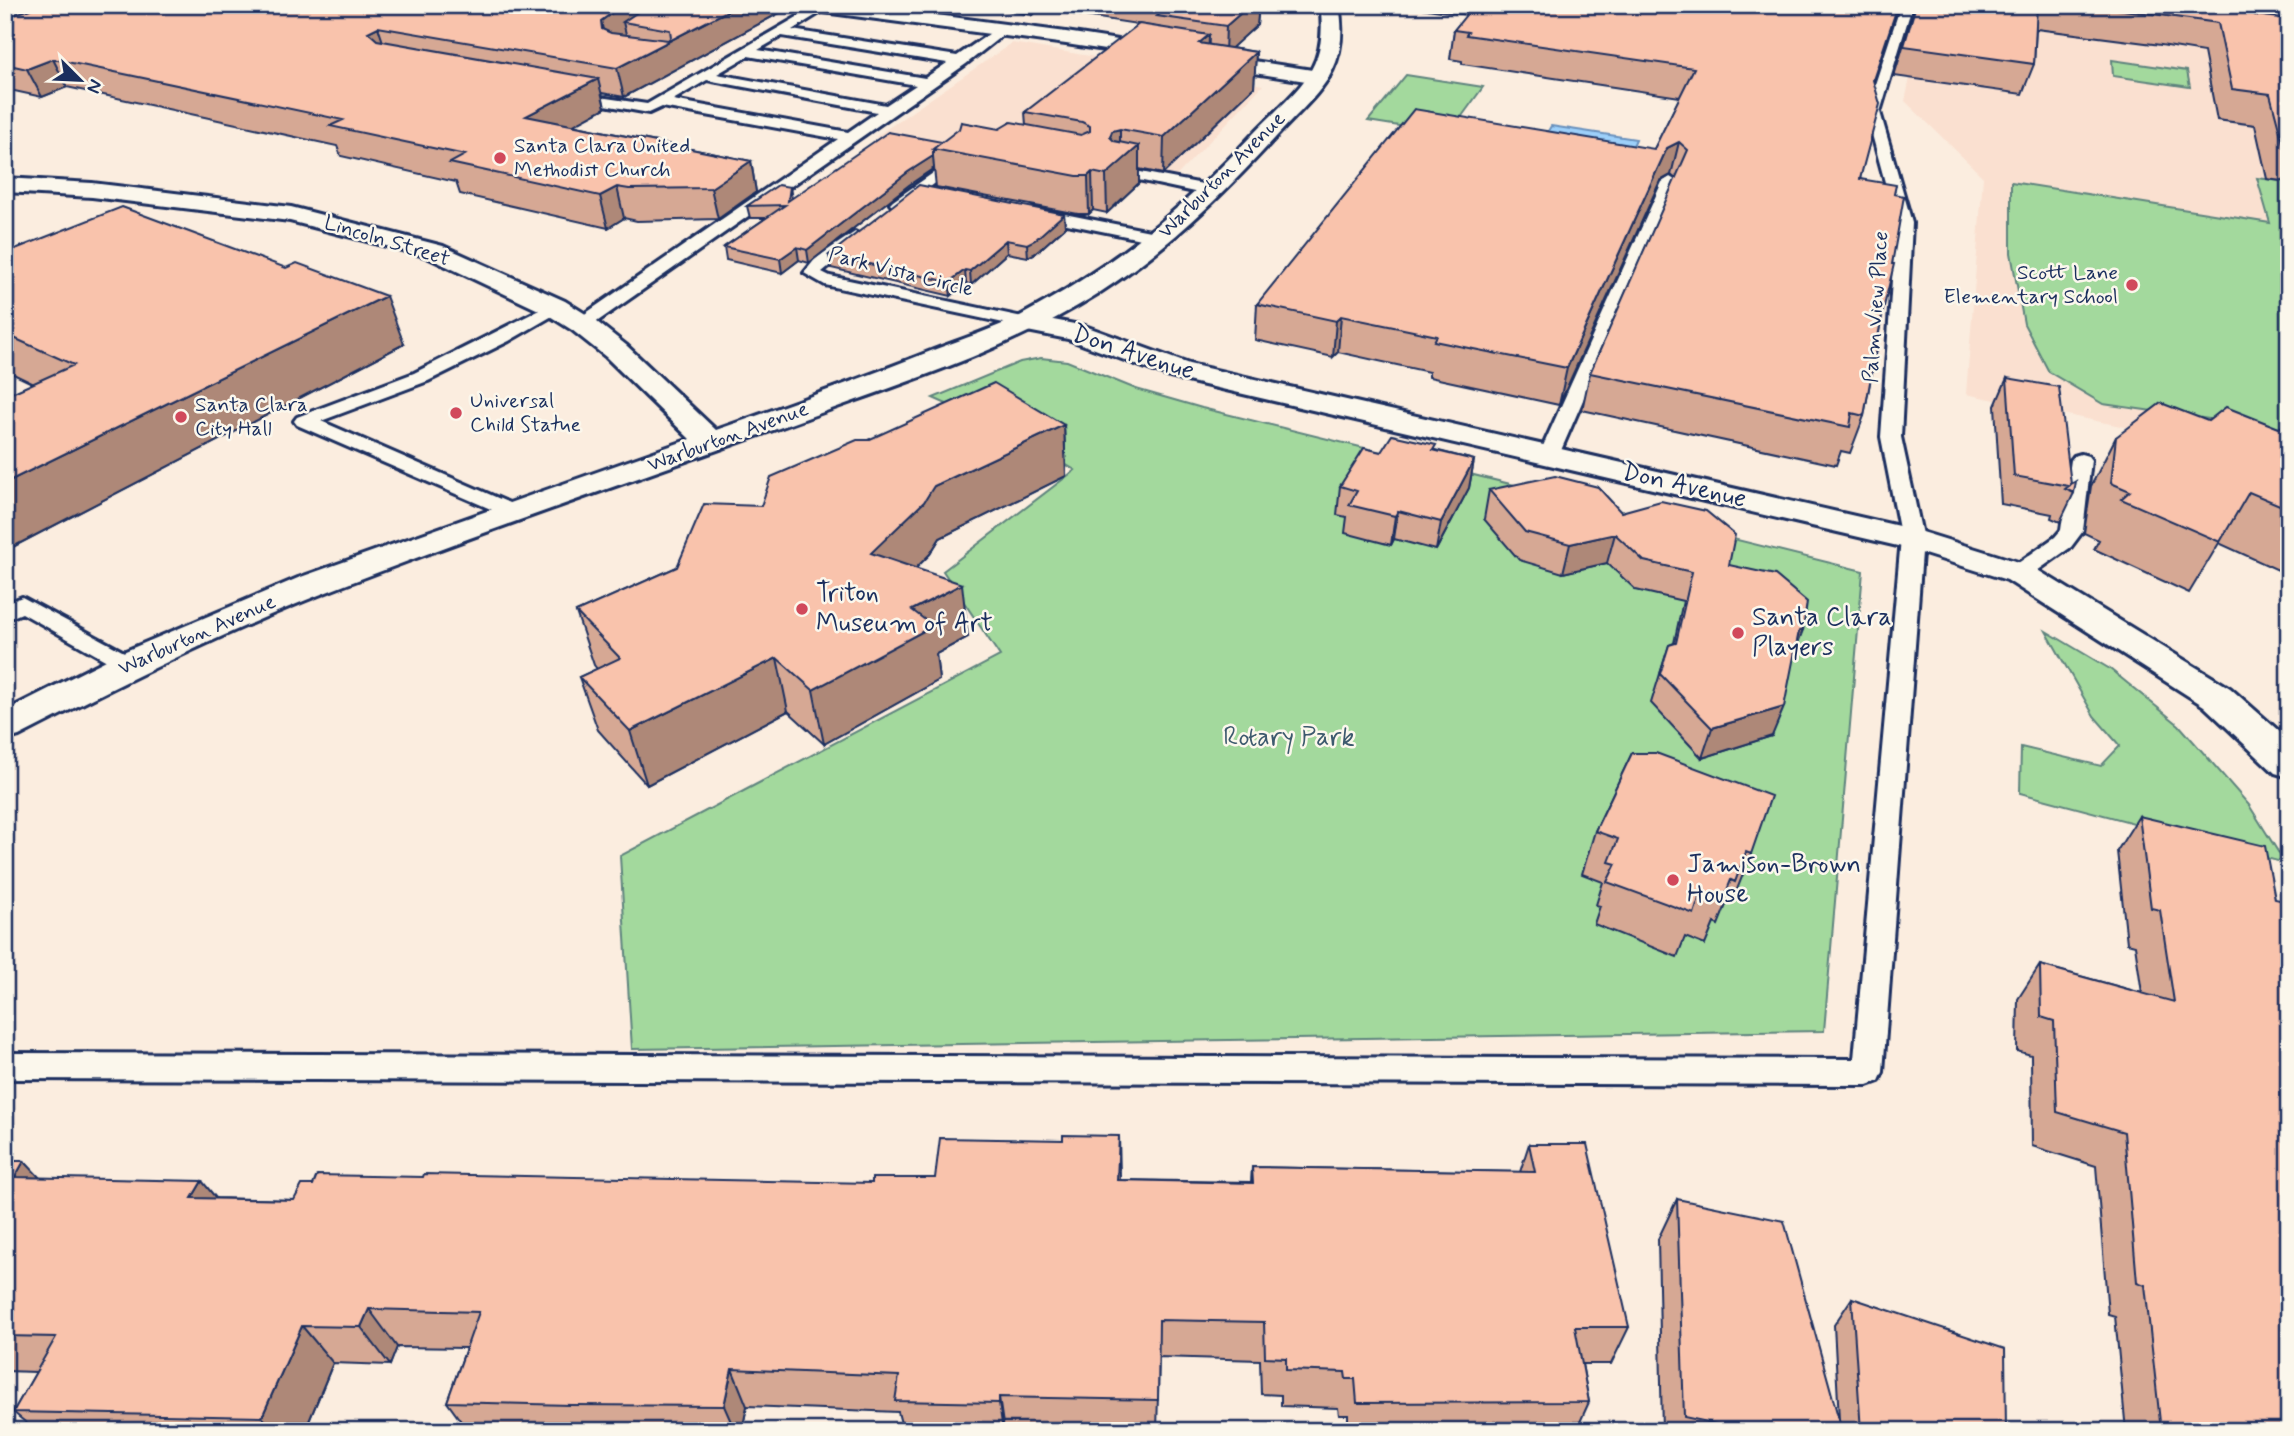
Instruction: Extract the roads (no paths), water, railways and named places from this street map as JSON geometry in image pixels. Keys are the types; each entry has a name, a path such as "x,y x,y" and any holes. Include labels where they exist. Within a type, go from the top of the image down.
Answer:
{"street":[{"name":"Warburton Avenue","path":"5,727 129,664 310,586 885,380 1027,323 1090,287 1160,238 1213,191 1319,77 1331,51 1333,29 1329,5"},
{"path":"820,6 1319,77"},
{"name":"Lincoln Street","path":"5,184 92,190 291,214 434,251 555,307 582,324 616,351 711,442"},
{"name":"Don Avenue","path":"1027,323 1074,332 1180,372 1912,538 2019,573 2217,696 2289,763"}],"lane":[{"name":"Palm View Place","path":"1898,5 1905,10 1873,112 1905,223 1891,437 1912,538"},
{"path":"560,93 649,109 820,6"},
{"path":"582,324 1003,30"},
{"path":"780,32 961,61"},
{"path":"746,52 929,83"},
{"path":"705,76 890,110"},
{"path":"660,102 852,137"},
{"path":"885,214 956,161"},
{"path":"1120,172 1213,191"},
{"path":"1549,455 1670,182"},
{"path":"916,191 943,196"},
{"path":"1023,211 1160,238"},
{"name":"Park Vista Circle","path":"864,230 822,262 812,273 825,280 1027,323"},
{"path":"516,513 304,421 421,377 503,337 555,307"},
{"path":"2019,573 2063,542 2071,531 2081,460"},
{"path":"5,1066 1868,1072 1912,538"},
{"path":"5,613 22,604 129,664"}],"water":[{"path":"1551,126 1636,139 1629,155 1542,141"}],"place":[{"name":"Santa Clara United Methodist Church","path":"500,158"},
{"name":"Scott Lane Elementary School","path":"2132,285"},
{"name":"Universal Child Statue","path":"456,413"},
{"name":"Santa Clara City Hall","path":"181,417"},
{"name":"Triton Museum of Art","path":"802,609"},
{"name":"Santa Clara Players","path":"1738,633"},
{"name":"Jamison-Brown House","path":"1673,880"}],"park label":[{"name":"Rotary Park","path":"1289,738"}]}
